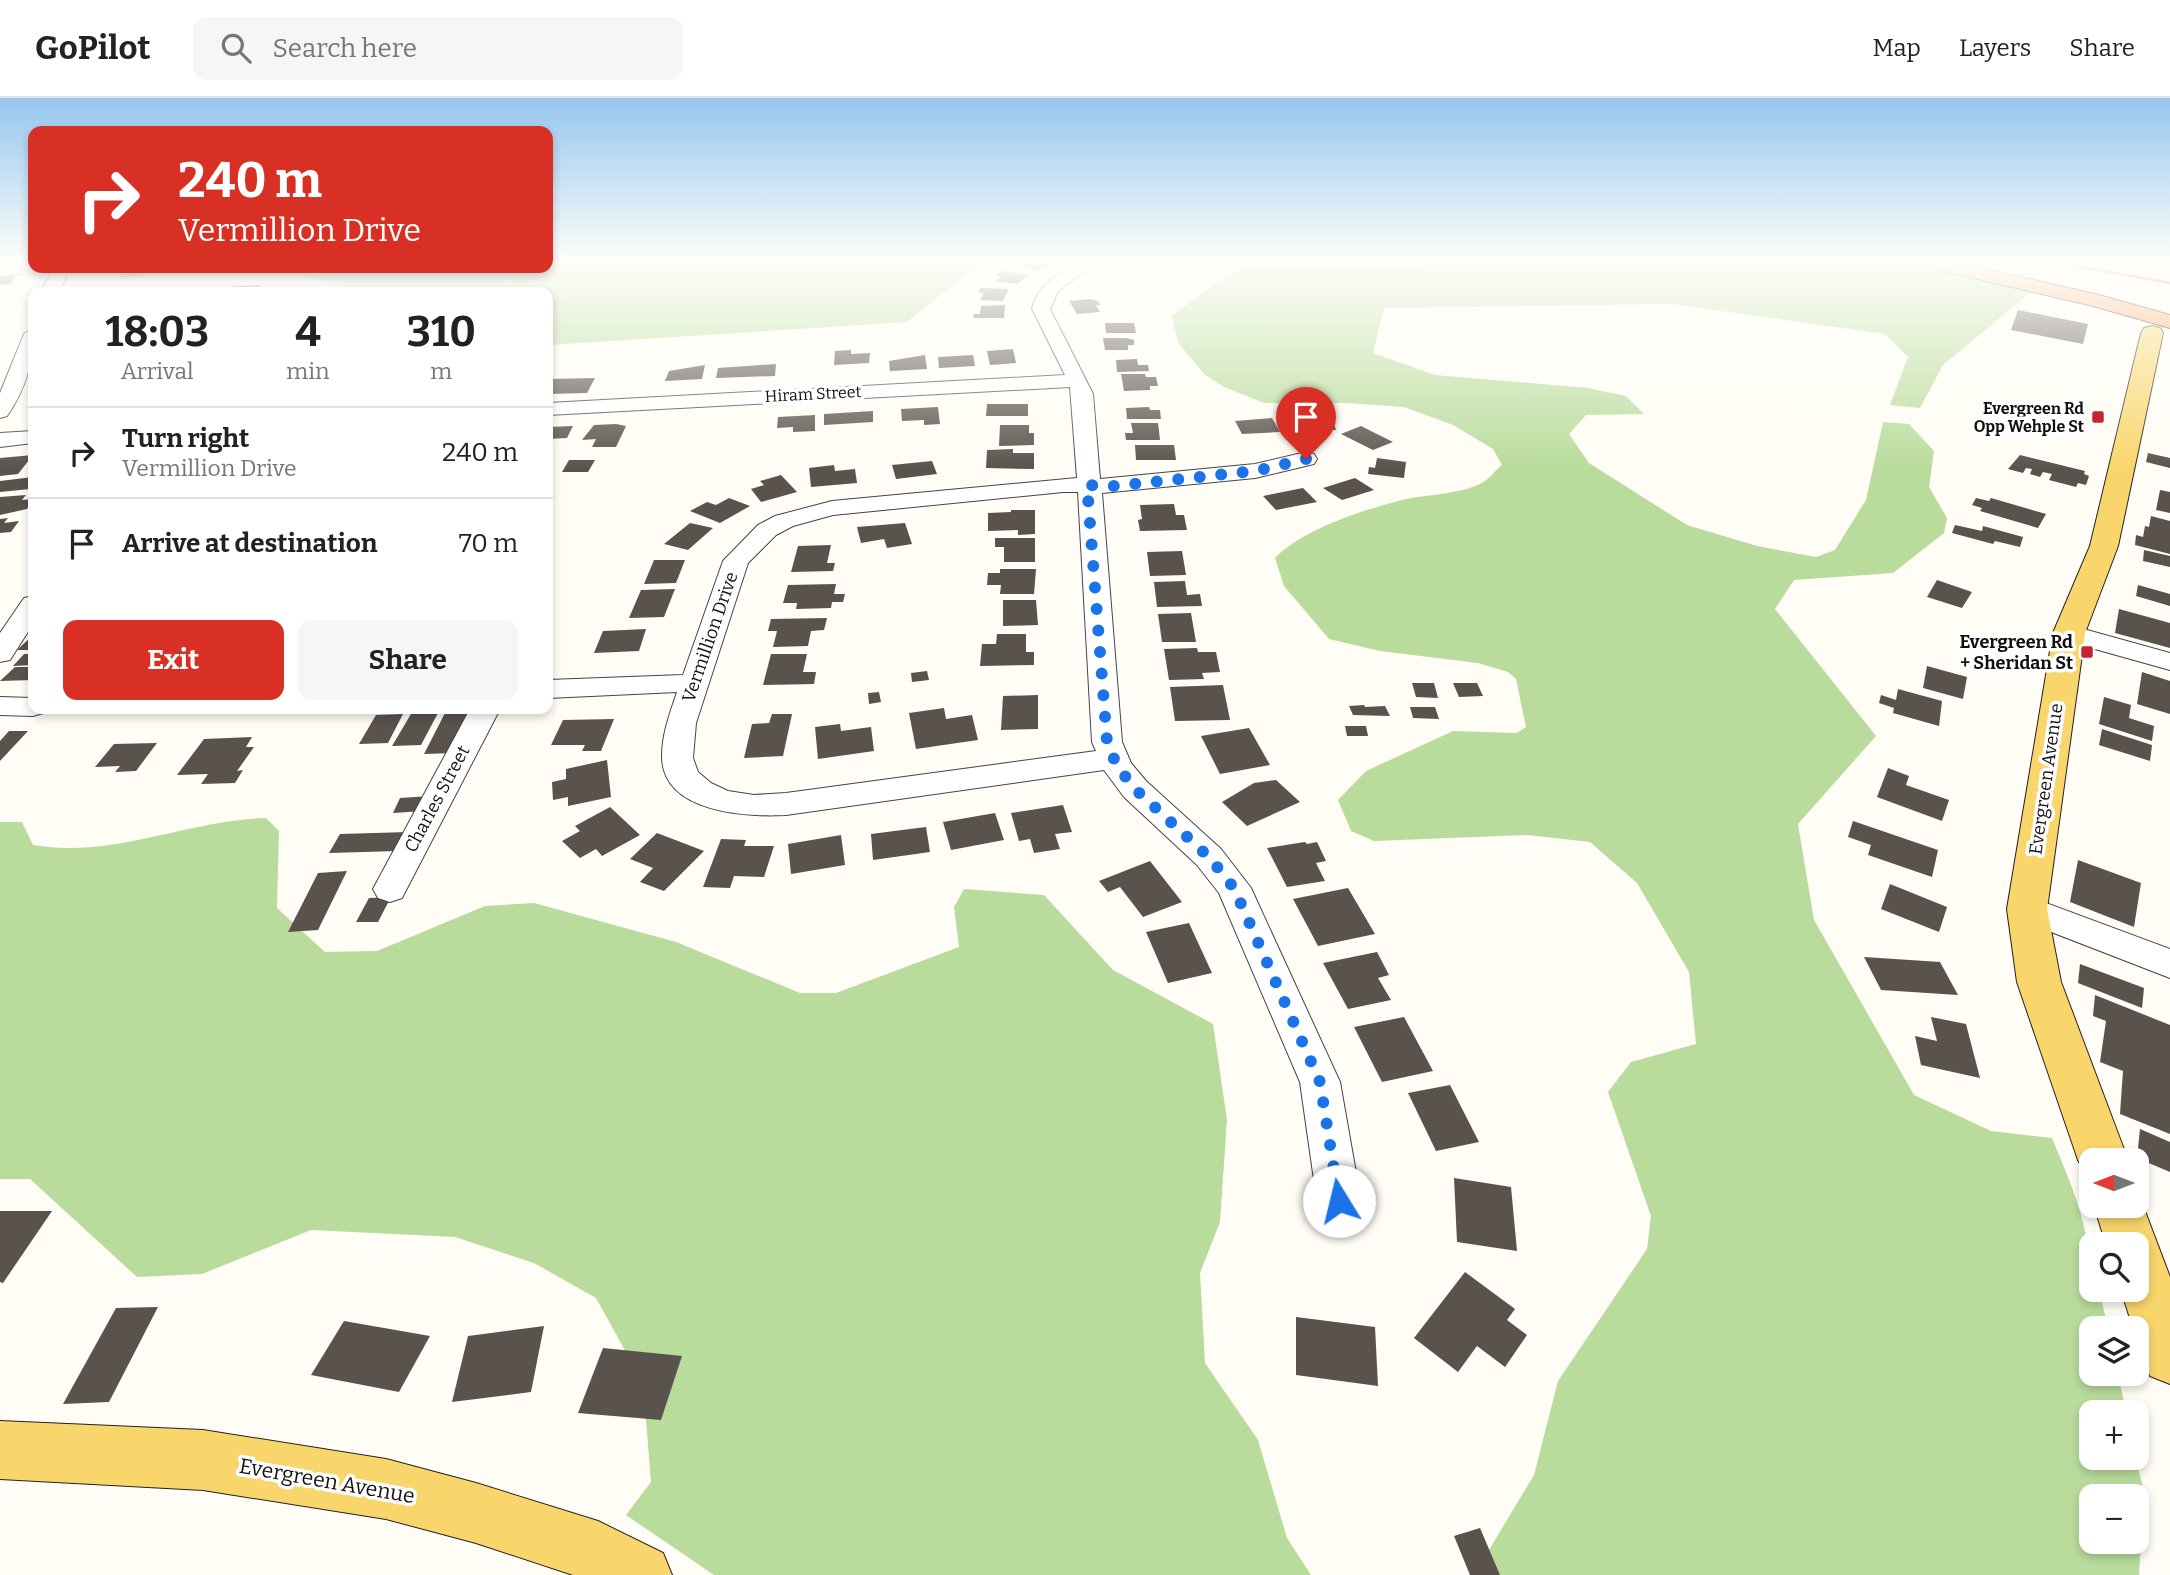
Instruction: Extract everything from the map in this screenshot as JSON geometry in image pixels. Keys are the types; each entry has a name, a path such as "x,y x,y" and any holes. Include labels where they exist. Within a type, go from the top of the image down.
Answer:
{"main road":[{"name":"Evergreen Avenue","path":"2099,1148 2039,982 2027,909 2069,633 2104,546 2164,331"},
{"path":"2149,1294 2170,1356"},
{"name":"Evergreen Avenue","path":"0,1450 203,1460 386,1489 476,1513 598,1552 641,1575"}],"street":[{"path":"1051,331 1083,394 1087,485 1107,742 1114,759 1135,789 1209,857 1234,888 1320,1082 1339,1201"},
{"path":"0,412 16,382 28,348"},
{"name":"Hiram Street","path":"553,408 1078,380"},
{"path":"0,440 28,437"},
{"name":"Vermillion Drive","path":"1114,759 786,804 754,806 721,801 700,791 684,777 677,758 681,723 736,561 748,546 767,530 785,521 843,507 1063,485 1114,486 1255,471 1306,459"},
{"path":"0,654 28,612"},
{"path":"2069,633 2170,663"},
{"path":"553,689 695,683"},
{"path":"0,706 28,707"},
{"name":"Charles Street","path":"390,889 482,714"},
{"path":"2027,909 2170,964"}],"green space":[{"path":"553,331 768,331 553,345"},
{"path":"1175,331 1378,331 1373,353 1435,375 1588,388 1626,396 1644,414 1586,415 1569,434 1589,463 1687,525 1757,546 1816,557 1835,550 1866,500 1883,422 1909,424 1934,451 1929,487 1947,518 1944,533 1893,573 1794,580 1775,609 1876,736 1798,824 1814,920 1914,1095 1991,1131 2052,1138 2085,1229 2085,1232 2079,1232 2079,1302 2102,1302 2105,1316 2079,1316 2079,1386 2121,1386 2123,1400 2079,1400 2079,1470 2139,1470 2142,1484 2079,1484 2079,1554 2140,1554 2139,1575 1474,1575 1534,1475 1558,1381 1647,1249 1651,1216 1608,1092 1631,1062 1696,1044 1689,972 1637,883 1590,842 1528,835 1374,841 1351,831 1338,800 1366,771 1453,731 1517,733 1526,727 1516,679 1508,672 1478,663 1380,651 1329,639 1284,586 1275,558 1301,538 1334,522 1402,500 1453,492 1485,481 1502,465 1493,449 1453,425 1404,407 1346,403 1264,403 1224,387 1205,375 1179,344"},
{"path":"1863,331 1984,331 1943,365 1920,408 1890,405 1908,357 1885,334"},
{"path":"266,818 279,831 277,908 325,952 377,951 485,906 534,903 676,942 800,993 836,993 959,947 954,907 964,889 1044,895 1113,970 1213,1024 1227,1120 1220,1222 1200,1273 1205,1363 1258,1440 1287,1538 1311,1575 714,1575 626,1515 651,1482 643,1383 596,1298 534,1263 455,1237 311,1230 202,1274 137,1277 30,1179 0,1179 0,822 22,822 33,845 63,848 121,843 237,820"}],"building":[{"path":"1106,331 1136,333 1106,333"},
{"path":"2016,331 2086,331 2083,344"},
{"path":"1103,338 1126,338 1134,340 1134,345 1128,345 1128,350 1105,350"},
{"path":"1013,349 1016,363 990,365 987,351"},
{"path":"851,350 851,354 870,353 869,363 834,365 835,351"},
{"path":"925,355 927,369 890,371 889,361"},
{"path":"973,355 975,366 939,368 938,357"},
{"path":"1137,359 1138,365 1148,365 1149,371 1117,372 1116,360"},
{"path":"776,364 775,376 716,378 718,368"},
{"path":"705,365 702,379 665,381 669,371"},
{"path":"1121,374 1156,377 1158,386 1150,386 1150,390 1124,391"},
{"path":"595,378 587,393 553,394 553,379"},
{"path":"987,404 1028,404 1028,416 986,416"},
{"path":"938,407 940,424 924,425 924,420 902,421 901,409"},
{"path":"1149,407 1150,410 1160,410 1161,419 1127,419 1126,408"},
{"path":"873,411 873,422 824,425 824,414"},
{"path":"815,415 815,431 793,432 793,427 777,428 778,417"},
{"path":"1272,418 1280,432 1242,434 1235,421"},
{"path":"1293,418 1332,418 1336,430 1297,431"},
{"path":"1131,423 1158,423 1160,440 1126,440 1125,433 1133,433"},
{"path":"594,425 626,426 616,447 592,447 596,439 582,440"},
{"path":"1000,425 1029,425 1029,433 1034,433 1034,445 999,446"},
{"path":"573,426 567,438 553,439 553,427"},
{"path":"1361,426 1393,442 1373,450 1341,434"},
{"path":"1135,445 1174,445 1176,460 1136,460"},
{"path":"1013,449 1013,453 1034,453 1034,469 986,468 987,450"},
{"path":"2148,453 2170,458 2170,468 2146,462"},
{"path":"28,455 28,461 18,474 0,476 0,458"},
{"path":"2020,455 2085,471 2084,474 2089,476 2086,485 2078,483 2076,487 2049,480 2052,474 2043,472 2040,477 2030,474 2032,469 2026,468 2023,473 2008,469"},
{"path":"1377,458 1406,462 1404,478 1368,474 1369,467 1375,468"},
{"path":"569,460 595,460 588,472 562,472"},
{"path":"932,461 937,474 896,479 892,465"},
{"path":"834,465 835,471 855,469 857,483 811,487 809,468"},
{"path":"781,475 797,492 761,502 751,489 764,485 760,481"},
{"path":"28,478 28,489 0,492 0,481"},
{"path":"1355,478 1374,490 1342,500 1323,488"},
{"path":"1303,488 1317,502 1276,510 1263,496"},
{"path":"2160,490 2170,492 2170,513 2156,510"},
{"path":"26,495 22,500 28,499 28,507 0,515 0,497"},
{"path":"729,498 750,506 720,523 690,511 707,502 716,505"},
{"path":"1976,498 1989,501 1991,498 2046,514 2038,528 1980,511 1982,508 1972,505"},
{"path":"1174,504 1176,515 1184,515 1187,530 1140,531 1140,505"},
{"path":"1035,510 1035,534 1018,535 1018,530 988,531 988,513"},
{"path":"2151,516 2170,521 2170,554 2135,545 2136,535 2143,537"},
{"path":"8,518 4,523 19,521 11,532 0,533 0,519"},
{"path":"690,523 713,528 688,550 664,544"},
{"path":"905,523 912,544 887,548 884,539 861,543 857,527"},
{"path":"1955,525 1982,531 1983,526 2023,537 2020,547 1995,541 1993,544 1952,533"},
{"path":"995,538 1035,538 1035,562 1004,562 1004,547 995,547"},
{"path":"831,545 827,563 835,563 833,571 791,572 798,546"},
{"path":"2144,550 2170,556 2170,567 2143,561"},
{"path":"1182,551 1186,575 1150,576 1147,552"},
{"path":"654,560 685,560 676,583 644,584"},
{"path":"1000,569 1036,569 1034,594 1000,594 1001,585 987,585 988,573 1000,573"},
{"path":"1937,580 1972,592 1962,608 1927,597"},
{"path":"1185,581 1187,595 1200,594 1202,606 1157,607 1154,582"},
{"path":"836,584 834,594 845,594 843,602 832,602 831,608 796,609 797,603 783,603 788,585"},
{"path":"2138,585 2170,594 2170,606 2136,596"},
{"path":"675,589 664,617 629,618 641,590"},
{"path":"1003,600 1036,600 1038,625 1003,626"},
{"path":"2119,609 2170,623 2170,648 2115,633"},
{"path":"1191,613 1196,642 1162,642 1158,614"},
{"path":"827,618 824,630 811,631 808,646 773,647 777,631 768,631 771,619"},
{"path":"646,629 639,651 594,653 603,631"},
{"path":"997,634 1026,634 1026,652 1034,652 1034,665 980,666 982,644 996,644"},
{"path":"28,640 28,650 17,650"},
{"path":"1197,648 1198,652 1216,652 1220,672 1202,673 1204,679 1169,680 1164,649"},
{"path":"24,654 28,654 28,665 13,666"},
{"path":"771,654 807,654 803,672 816,672 814,684 763,685"},
{"path":"1927,666 1967,677 1963,699 1923,688"},
{"path":"15,667 28,667 28,680 0,681"},
{"path":"927,671 929,680 912,682 911,673"},
{"path":"2142,672 2170,681 2170,714 2137,704"},
{"path":"1412,683 1434,683 1438,698 1416,697"},
{"path":"1453,683 1477,683 1483,696 1459,697"},
{"path":"1223,685 1230,720 1175,721 1170,687"},
{"path":"1898,689 1942,701 1939,726 1893,713 1894,708 1879,703 1881,695 1896,700"},
{"path":"879,692 881,702 869,704 868,693"},
{"path":"1038,695 1038,729 1001,730 1003,696"},
{"path":"2104,697 2131,705 2129,718 2154,726 2152,741 2099,724"},
{"path":"1349,706 1385,706 1390,716 1353,715"},
{"path":"1410,707 1435,707 1439,719 1413,718"},
{"path":"944,708 946,719 972,715 978,740 916,749 909,713"},
{"path":"403,714 388,743 359,744 376,715"},
{"path":"411,714 437,714 421,745 392,746"},
{"path":"444,714 474,714 454,753 424,754"},
{"path":"772,714 792,714 783,756 744,758 752,724 769,723"},
{"path":"614,719 601,751 582,751 585,745 551,745 563,720"},
{"path":"840,724 841,731 871,727 874,751 818,759 815,727"},
{"path":"1345,726 1366,726 1368,736 1347,736"},
{"path":"1249,728 1270,765 1220,774 1201,736"},
{"path":"2102,729 2152,745 2150,761 2099,745"},
{"path":"9,731 28,731 0,761 0,741"},
{"path":"252,737 246,747 254,747 237,771 243,770 235,783 201,784 208,774 177,775 204,739"},
{"path":"157,743 136,771 115,772 120,766 95,767 114,744"},
{"path":"607,760 611,797 568,806 568,797 553,800 552,782 566,779 566,769"},
{"path":"1888,768 1909,776 1906,785 1949,800 1942,821 1877,797"},
{"path":"1276,780 1300,802 1247,826 1222,802 1254,783"},
{"path":"431,796 424,811 393,813 400,798"},
{"path":"1063,805 1072,832 1055,834 1060,849 1034,853 1030,839 1019,841 1011,813"},
{"path":"610,807 640,835 602,856 596,849 580,858 562,841 580,831 575,826"},
{"path":"995,813 1004,840 951,850 943,822"},
{"path":"1853,821 1938,850 1932,877 1868,855 1871,845 1848,837"},
{"path":"926,827 930,852 873,860 871,834"},
{"path":"408,832 398,851 329,853 340,834"},
{"path":"657,833 704,851 664,891 640,882 653,868 630,859"},
{"path":"841,835 845,865 791,874 788,844"},
{"path":"721,839 746,840 744,846 774,846 764,877 734,876 730,888 703,887"},
{"path":"1317,842 1326,861 1316,863 1325,881 1287,887 1267,848"},
{"path":"2078,860 2141,883 2134,927 2070,902"},
{"path":"1150,861 1182,902 1143,917 1120,887 1108,892 1099,881"},
{"path":"347,871 318,930 288,932 318,873"},
{"path":"1890,884 1947,907 1939,932 1881,909"},
{"path":"1348,888 1375,934 1318,946 1293,899"},
{"path":"391,897 378,922 356,922 369,898"},
{"path":"1189,923 1212,973 1168,983 1146,932"},
{"path":"1377,952 1389,975 1378,978 1391,1000 1348,1009 1323,963"},
{"path":"1864,957 1940,962 1958,995 1881,990"},
{"path":"2080,964 2144,988 2142,1008 2078,983"},
{"path":"2095,995 2170,1025 2170,1134 2120,1114 2123,1071 2100,1062 2106,1021 2093,1016"},
{"path":"1404,1017 1433,1071 1382,1082 1354,1027"},
{"path":"1931,1017 1966,1024 1980,1078 1921,1065 1915,1036 1937,1041"},
{"path":"1450,1085 1479,1142 1436,1151 1408,1093"},
{"path":"2140,1129 2170,1142 2170,1172 2149,1163 2149,1148 2138,1148"},
{"path":"1454,1178 1511,1187 1517,1251 1457,1242"},
{"path":"0,1211 52,1211 3,1283 0,1282"},
{"path":"1465,1272 1515,1309 1507,1320 1527,1335 1505,1367 1477,1346 1458,1372 1414,1338"},
{"path":"158,1307 109,1402 63,1404 116,1308"},
{"path":"1296,1317 1375,1327 1378,1386 1296,1375"},
{"path":"344,1321 430,1336 399,1392 311,1375"},
{"path":"544,1326 531,1392 452,1402 468,1336"},
{"path":"603,1348 682,1356 661,1420 578,1413"},
{"path":"1480,1528 1500,1575 1470,1575 1454,1536"}],"place":[{"name":"Evergreen Rd Opp Wehple St","path":"2098,417"},
{"name":"Evergreen Rd + Sheridan St","path":"2087,652"}],"route":[{"path":"1306,459 1255,471 1114,486 1087,485 1107,742 1117,766 1135,789 1209,857 1234,888 1320,1082 1339,1201"}]}
